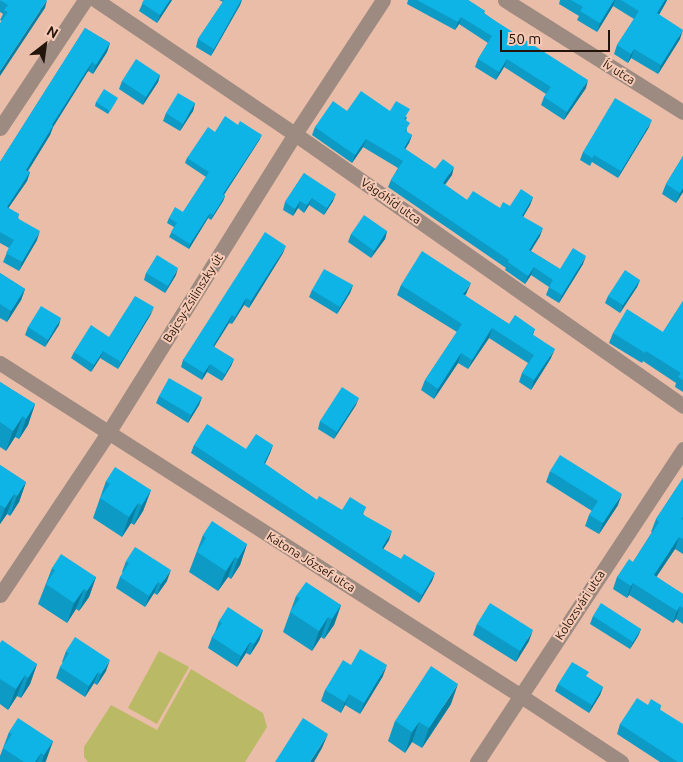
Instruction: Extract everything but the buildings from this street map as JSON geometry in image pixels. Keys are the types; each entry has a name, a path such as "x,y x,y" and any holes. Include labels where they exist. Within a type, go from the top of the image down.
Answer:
{"street":[{"path":"0,128 85,0"},
{"name":"Vágóhíd utca","path":"96,0 295,134 683,406"},
{"name":"Bajcsy-Zsilinszky út","path":"0,595 108,434 295,134 383,0"},
{"name":"Ív utca","path":"505,0 683,112"},
{"name":"Katona József utca","path":"0,363 621,762"},
{"name":"Kolozsvári utca","path":"478,762 683,449"}],"shaded area":[{"path":"159,651 189,667 157,724 128,708"},
{"path":"191,669 263,713 267,727 245,762 88,762 84,757 84,747 111,705 157,730"}]}
